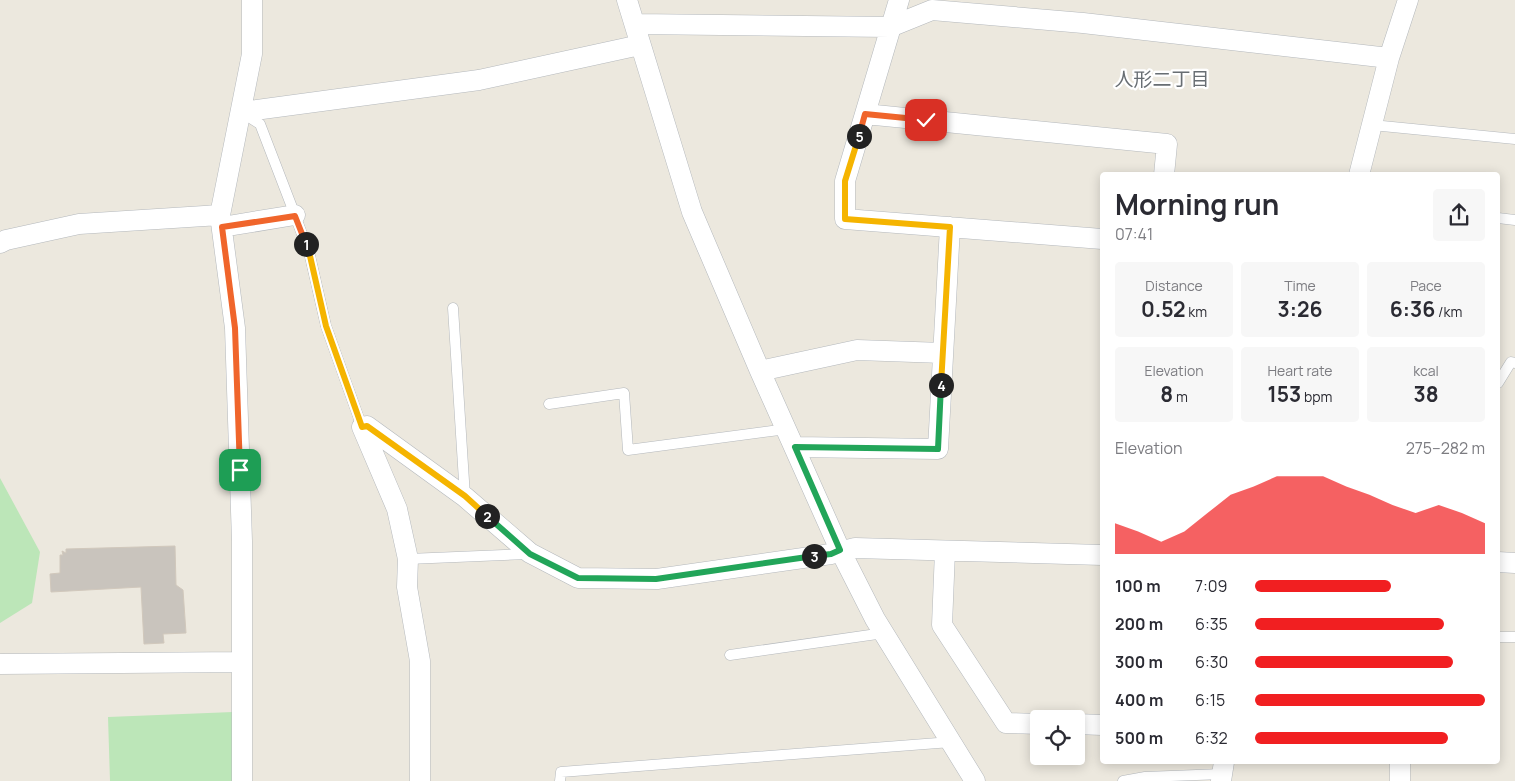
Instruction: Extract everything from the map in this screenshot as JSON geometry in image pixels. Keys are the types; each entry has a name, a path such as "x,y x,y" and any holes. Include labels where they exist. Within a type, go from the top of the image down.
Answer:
{"street":[{"path":"242,781 242,541 235,328 221,221 252,54 251,0 256,0"},
{"path":"627,0 692,212 760,371 840,550 884,633 975,781"},
{"path":"899,0 845,181 845,219 1100,238"},
{"path":"1360,172 1389,58 1408,0"},
{"path":"635,24 890,27 932,10 1083,23 1389,58"},
{"path":"241,112 479,80 640,45"},
{"path":"865,114 1167,144 1164,172"},
{"path":"0,243 6,240 80,224 221,221 295,216"},
{"path":"791,438 938,449 950,227"},
{"path":"760,371 857,350 943,353"},
{"path":"420,781 420,661 408,587 408,559 398,508 362,427 367,426 465,496 530,554 578,578 656,579 831,554 840,550 855,548 1100,555"},
{"path":"945,551 942,626 1006,723 1030,724"},
{"path":"1500,562 1515,563"},
{"path":"0,664 242,662"},
{"path":"1085,724 1100,725"},
{"path":"1400,764 1400,781"}],"lane":[{"path":"241,112 260,124 310,256 326,326 362,427"},
{"path":"1372,126 1515,139"},
{"path":"1500,218 1515,220"},
{"path":"453,308 465,496"},
{"path":"1500,380 1511,362 1515,363"},
{"path":"549,404 624,393 628,450 791,438"},
{"path":"408,559 530,554"},
{"path":"730,655 884,633"},
{"path":"1500,637 1515,637"},
{"path":"560,781 561,772 951,742"},
{"path":"1123,781 1145,777 1223,772"}],"green space":[{"path":"0,478 40,552 32,603 0,623"},
{"path":"233,712 234,781 110,781 108,717"}],"building":[{"path":"175,546 176,585 183,590 186,633 163,634 164,643 144,644 141,587 51,592 50,574 60,573 60,555 63,555 62,551 66,553 66,549"}],"district":[{"name":"人形二丁目","path":"1162,79"}],"route":[{"path":"240,470 235,328 222,227 295,216 310,256 326,326 362,427 367,426 465,496 530,554 578,578 656,579 831,554 840,550 795,447 938,449 950,227 845,219 845,181 865,114 926,120"}]}
